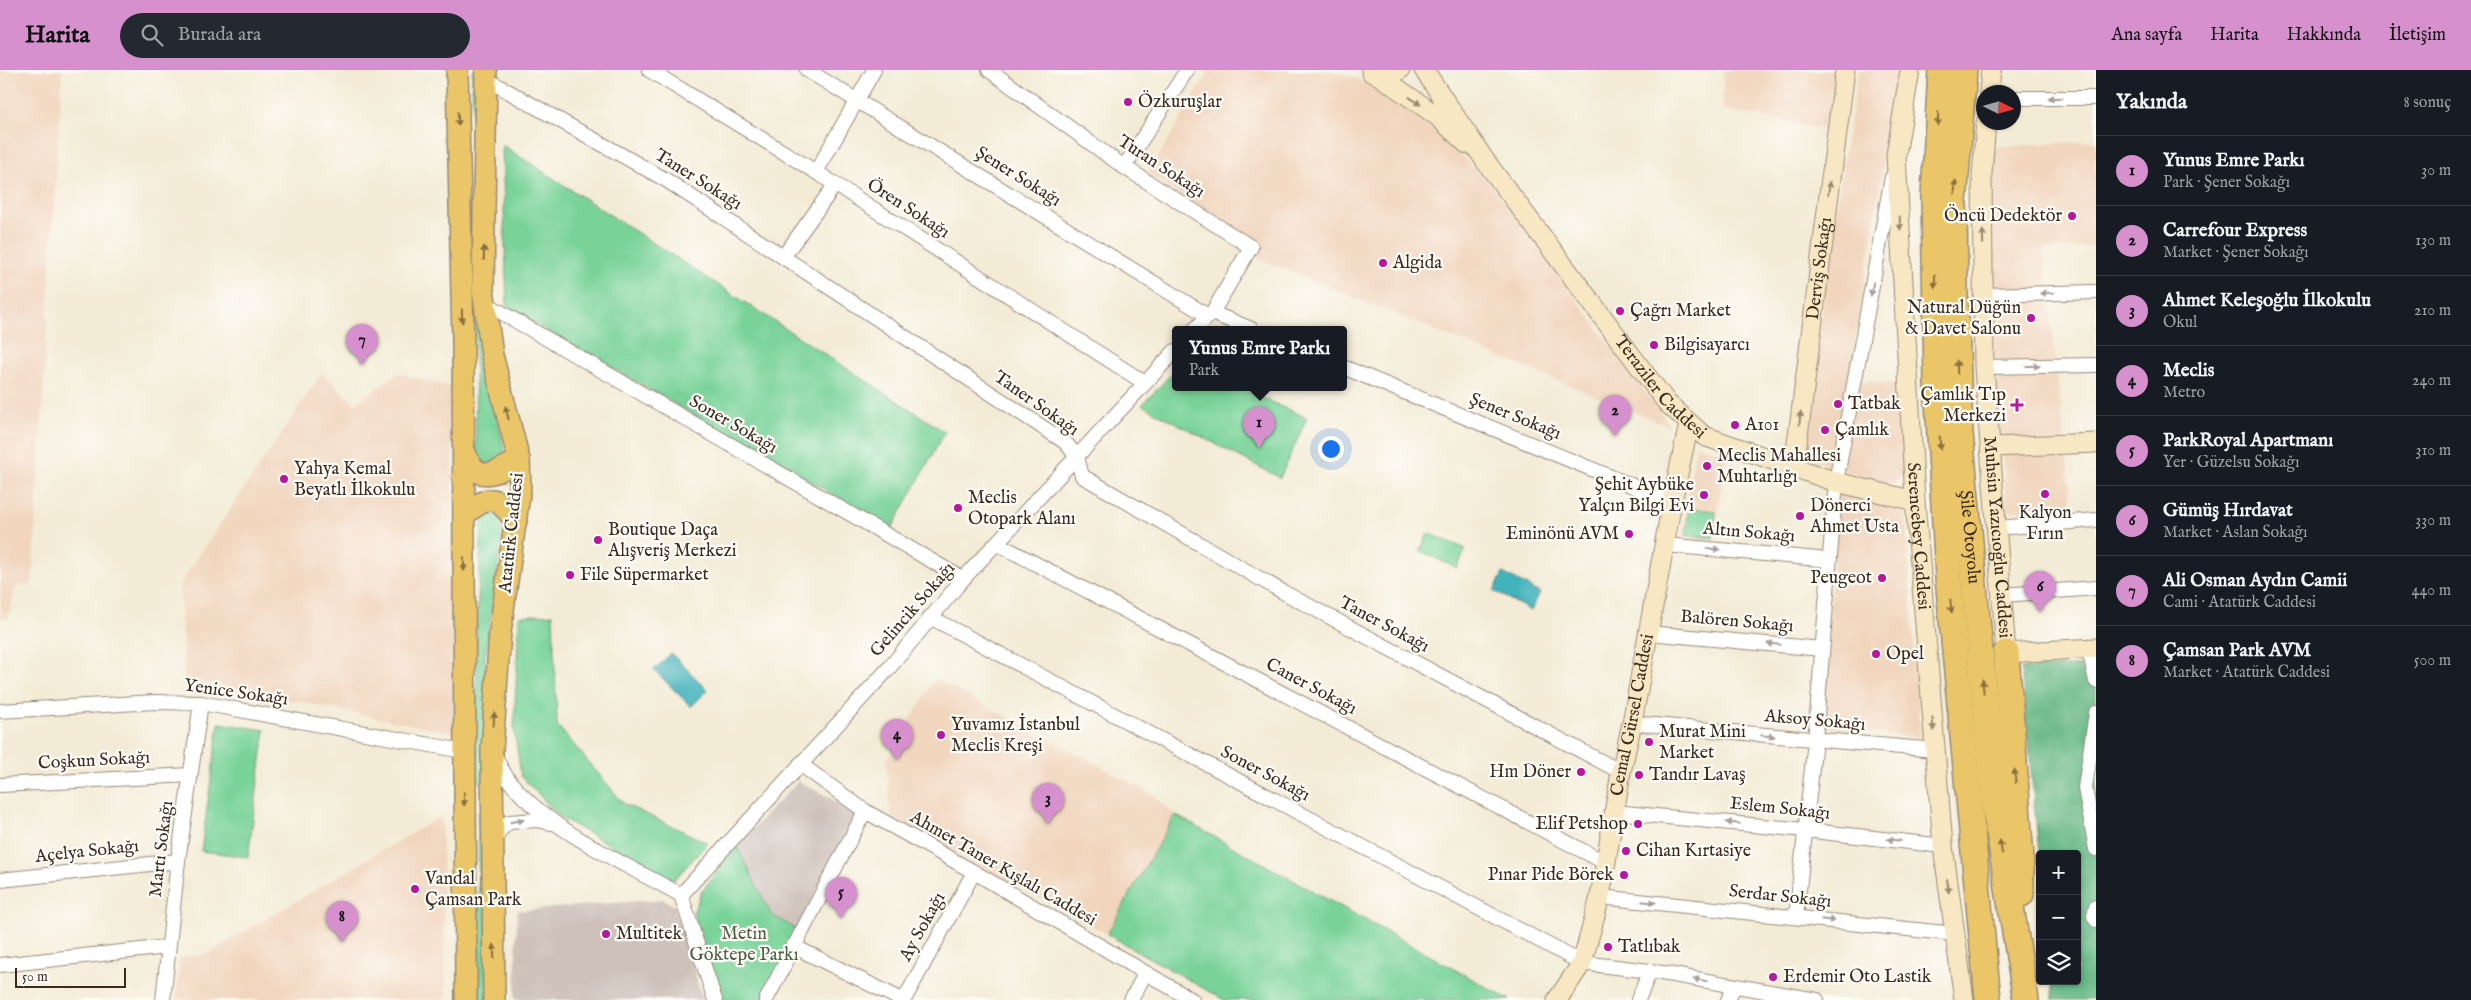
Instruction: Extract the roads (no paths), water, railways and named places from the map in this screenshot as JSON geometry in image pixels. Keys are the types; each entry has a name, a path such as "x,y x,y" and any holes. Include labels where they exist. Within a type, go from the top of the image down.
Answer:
{"highway":[{"name":"Şile Otoyolu","path":"1941,70 1934,196 1938,400 1948,577 1988,1000"},
{"name":"Şile Otoyolu","path":"1964,70 1954,202 1954,296 1960,433 1994,802 2026,1000"},
{"path":"2006,653 2021,860 2020,964"}],"main road":[{"path":"457,70 464,450 463,751 466,1000"},
{"path":"1370,71 1388,76 1400,70"},
{"name":"Teraziler Caddesi","path":"1424,70 1486,162 1667,403 1689,424 1704,436 1836,482 1915,501"},
{"name":"Derviş Sokağı","path":"1794,467 1845,70"},
{"name":"Serencebey Caddesi","path":"1910,70 1896,155 1915,501 1943,846 1964,1000"},
{"path":"1990,85 1991,70"},
{"name":"Teraziler Caddesi","path":"1370,71 1437,116 1486,162"},
{"name":"Atatürk Caddesi","path":"486,75 485,303 492,355 519,460 520,488 500,632 492,750 494,1000"},
{"name":"Muhsin Yazıcıoğlu Caddesi","path":"1985,130 1982,174 1984,367 2006,653"},
{"name":"Cemal Gürsel Caddesi","path":"1558,1000 1582,963 1600,897 1621,772 1649,633 1672,502 1689,424"},
{"path":"1990,447 2096,443"},
{"path":"464,450 469,465 474,470 483,474 492,474 519,460"},
{"path":"464,515 484,501 493,500 500,502 516,522"},
{"path":"2006,653 2092,648"}],"street":[{"name":"Ören Sokağı","path":"649,70 816,172 1145,383"},
{"name":"Şener Sokağı","path":"807,70 1210,314 1243,326"},
{"path":"816,172 874,70"},
{"name":"Turan Sokağı","path":"988,70 1124,167 1252,247 1210,314"},
{"path":"1124,167 1187,70"},
{"name":"Taner Sokağı","path":"486,75 666,180 1065,442 1077,457 1082,476 1283,592 1621,772"},
{"path":"2021,98 2096,98"},
{"path":"1796,917 1815,740 1836,482 1896,155"},
{"path":"783,257 835,185"},
{"path":"1984,295 2096,292"},
{"name":"Soner Sokağı","path":"485,303 963,579"},
{"path":"1198,326 1210,314"},
{"name":"Gelincik Sokağı","path":"681,895 890,667 963,579 998,544 1172,354"},
{"path":"1984,367 2096,366"},
{"name":"Şener Sokağı","path":"1347,369 1672,502"},
{"path":"1997,528 2096,520"},
{"name":"Caner Sokağı","path":"998,544 1606,863"},
{"name":"Altın Sokağı","path":"1665,544 1829,560"},
{"path":"2002,595 2096,588"},
{"name":"Soner Sokağı","path":"930,617 1582,963"},
{"name":"Balören Sokağı","path":"1649,633 1822,649"},
{"path":"2092,648 2096,681"},
{"name":"Yenice Sokağı","path":"0,711 155,702 201,703 463,751"},
{"name":"Martı Sokağı","path":"163,1000 178,861 201,703"},
{"path":"2096,713 2085,788 2096,849"},
{"name":"Aksoy Sokağı","path":"1632,723 1935,750"},
{"path":"492,750 501,771 515,790 554,824 681,895 715,1000"},
{"name":"Ahmet Taner Kışlalı Caddesi","path":"800,764 865,811 974,872 1192,1000"},
{"name":"Coşkun Sokağı","path":"0,785 190,775"},
{"path":"766,1000 865,811"},
{"name":"Eslem Sokağı","path":"1614,812 1805,830 1943,846"},
{"path":"492,846 500,830 510,822 537,820 554,824"},
{"name":"Açelya Sokağı","path":"0,880 178,861"},
{"name":"Ay Sokağı","path":"903,1000 974,872"},
{"name":"Serdar Sokağı","path":"1600,897 1955,934"},
{"path":"2096,908 2094,916 2096,920"},
{"path":"793,946 903,1000"},
{"path":"0,965 168,947"},
{"path":"1582,963 1650,971 1818,1000"},
{"path":"1638,1000 1650,971"},
{"path":"1131,1000 1145,974"},
{"path":"1728,1000 1734,986"}],"water":[{"path":"1503,573 1540,593 1531,611 1494,591"},
{"path":"671,653 708,690 691,707 654,670"}],"place":[{"name":"Özkuruşlar","path":"1128,102"},
{"name":"Öncü Dedektör","path":"2072,216"},
{"name":"Algida","path":"1383,263"},
{"name":"Çağrı Market","path":"1620,311"},
{"name":"Natural Düğün & Davet Salonu","path":"2031,318"},
{"name":"Bilgisayarcı","path":"1654,345"},
{"name":"Ali Osman Aydın Camii","path":"362,365"},
{"name":"Tatbak","path":"1838,404"},
{"name":"Çamlık Tıp Merkezi","path":"2017,405"},
{"name":"A101","path":"1735,425"},
{"name":"Çamlık","path":"1825,430"},
{"name":"Carrefour Express","path":"1615,436"},
{"name":"Yunus Emre Parkı","path":"1259,448"},
{"name":"Meclis Mahallesi Muhtarlığı","path":"1707,466"},
{"name":"Yahya Kemal Beyatlı İlkokulu","path":"284,479"},
{"name":"Kalyon Fırın","path":"2045,494"},
{"name":"Şehit Aybüke Yalçın Bilgi Evi","path":"1704,495"},
{"name":"Meclis Otopark Alanı","path":"958,508"},
{"name":"Dönerci Ahmet Usta","path":"1800,516"},
{"name":"Eminönü AVM","path":"1629,534"},
{"name":"Boutique Daça Alışveriş Merkezi","path":"598,540"},
{"name":"File Süpermarket","path":"570,575"},
{"name":"Peugeot","path":"1882,578"},
{"name":"Gümüş Hırdavat","path":"2040,612"},
{"name":"Opel","path":"1876,654"},
{"name":"Yuvamız İstanbul Meclis Kreşi","path":"941,735"},
{"name":"Murat Mini Market","path":"1649,742"},
{"name":"Meclis","path":"897,760"},
{"name":"Hm Döner","path":"1581,772"},
{"name":"Tandır Lavaş","path":"1639,775"},
{"name":"Ahmet Keleşoğlu İlkokulu","path":"1048,824"},
{"name":"Elif Petshop","path":"1638,824"},
{"name":"Cihan Kırtasiye","path":"1626,851"},
{"name":"Pınar Pide Börek","path":"1624,875"},
{"name":"Vandal Çamsan Park","path":"415,889"},
{"name":"ParkRoyal Apartmanı","path":"841,918"},
{"name":"Multitek","path":"606,934"},
{"name":"Çamsan Park AVM","path":"342,942"},
{"name":"Tatlıbak","path":"1608,947"},
{"name":"Erdemir Oto Lastik","path":"1773,977"}],"park label":[{"name":"Metin Göktepe Parkı","path":"744,944"}]}
